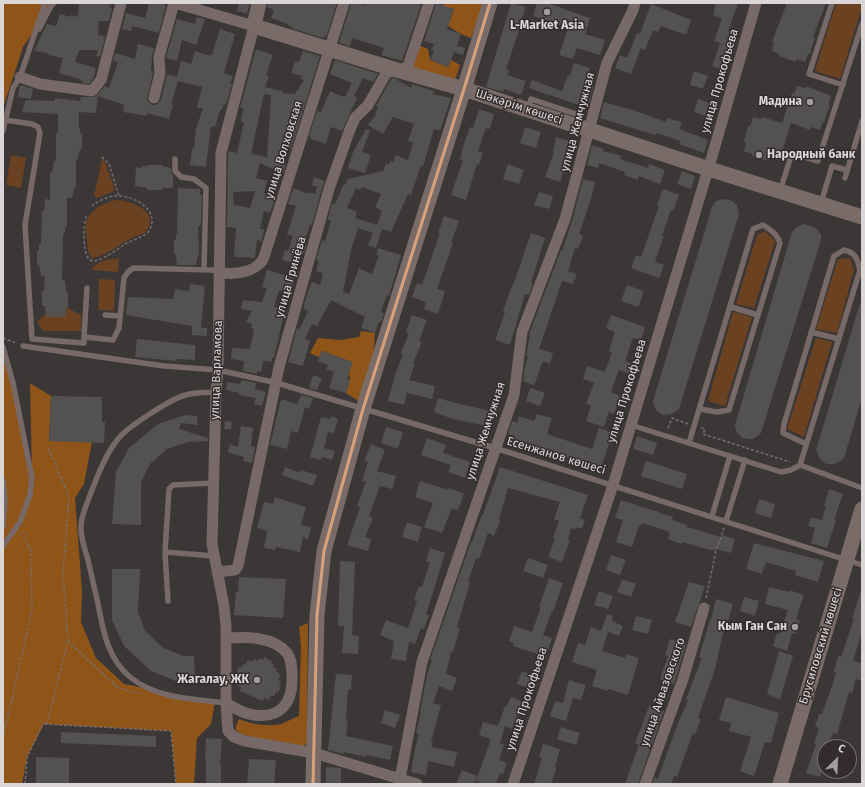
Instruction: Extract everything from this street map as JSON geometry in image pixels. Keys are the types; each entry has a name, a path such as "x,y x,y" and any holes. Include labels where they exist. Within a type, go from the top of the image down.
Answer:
{"street":[{"path":"20,77 40,84 92,91 101,80 120,3"},
{"path":"154,98 160,73 159,58 175,3"},
{"name":"Шәкәрім көшесі","path":"175,3 189,5 400,71 464,89 780,192 862,217"},
{"name":"улица Варламова","path":"259,3 221,153 218,370 216,392 212,544 224,606 228,731 234,737 245,742 314,753"},
{"name":"улица Волховская","path":"220,272 228,274 252,269 260,264 264,257 344,3"},
{"name":"улица Гринёва","path":"217,572 232,571 238,566 277,383 279,367 329,189 349,132 355,118 368,105 387,72 400,71 408,66 429,3"},
{"path":"313,784 317,615 324,551 363,409 490,3"},
{"name":"улица Жемчужная","path":"400,778 422,662 514,395 522,332 565,219 607,63 635,3"},
{"name":"улица Прокофьева","path":"513,784 631,425 709,169 756,3"},
{"name":"Брусиловский көшесі","path":"780,784 862,509"},
{"name":"улица Айвазовского","path":"645,784 683,679 704,608"},
{"path":"226,638 243,637 261,639 276,645 287,653 291,662 292,686 291,696 286,704 279,712 268,715 253,715 236,709 226,703"},
{"path":"314,753 417,784"}],"lane":[{"path":"3,131 13,88 20,77 45,3"},
{"path":"30,45 54,3"},
{"path":"832,3 809,74 843,85"},
{"path":"780,192 792,153 818,161 862,24"},
{"path":"528,109 531,99 576,114"},
{"path":"5,120 32,124 38,127 40,133 25,224 32,339 84,343 87,288"},
{"path":"845,178 862,121"},
{"path":"175,159 175,171 181,177 194,179 206,188 204,270"},
{"path":"821,204 832,166 847,170"},
{"path":"689,443 753,229 763,225 778,238 780,243 728,410 717,412 700,409"},
{"path":"631,425 781,472 791,470 800,465 860,270 857,258 851,252 844,250 834,256 784,424 783,433 806,444"},
{"path":"84,337 113,340 118,328 124,278 133,268 204,270 220,272"},
{"path":"731,306 758,315"},
{"path":"105,315 120,316"},
{"path":"811,332 839,339"},
{"name":"Есенжанов көшесі","path":"23,346 164,366 218,370 277,383 495,448 862,564"},
{"path":"3,347 13,383 32,478 30,495 20,522 3,546"},
{"path":"216,392 195,393 174,399 119,437 100,469 86,507 81,526 83,545 105,638 112,655 122,670 144,686 163,695 226,703"},
{"path":"712,516 730,456"},
{"path":"726,521 745,460"},
{"path":"800,465 862,488"},
{"path":"3,480 5,499 3,526"},
{"path":"168,601 165,552 169,489 173,485 214,483"},
{"path":"165,552 214,556"}],"path":[{"path":"102,157 109,164 119,196"},
{"path":"86,216 84,224 85,253 87,258 91,261 113,252 146,234 152,225 150,214 146,208 134,200 119,196 108,198 92,206"},
{"path":"3,338 23,346"},
{"path":"665,436 672,418 705,429 703,434 800,465"},
{"path":"47,724 68,641 63,572 69,498 48,448"},
{"path":"704,608 716,551 726,521"},
{"path":"3,738 32,610 31,554 20,522"},
{"path":"25,784 27,757 43,724 171,731 176,784"}],"shaded area":[{"path":"3,3 54,3 23,47 3,108"},
{"path":"445,3 484,3 471,38 448,26 454,9 443,6"},
{"path":"836,3 862,3 840,79 815,71"},
{"path":"418,45 428,49 430,60 448,67 451,60 460,65 453,86 407,73"},
{"path":"11,155 26,158 21,188 6,185"},
{"path":"102,159 105,162 115,189 112,192 97,198 94,196"},
{"path":"116,200 129,202 142,208 150,217 150,223 145,232 103,255 92,258 89,254 88,248 86,229 87,220 93,211 101,205"},
{"path":"765,231 775,241 754,308 736,304 757,235"},
{"path":"119,258 118,272 91,270 100,262"},
{"path":"850,258 854,270 837,333 816,329 838,259"},
{"path":"99,279 115,280 114,311 98,310"},
{"path":"66,307 81,315 81,331 43,331 37,322 46,314 46,317 64,317"},
{"path":"733,312 752,317 725,406 708,401"},
{"path":"361,331 375,333 372,370 360,402 346,393 350,380 349,372 352,362 322,351 319,357 310,353 318,338 341,340 359,337"},
{"path":"816,338 832,342 804,437 787,429"},
{"path":"3,350 32,475 30,383 51,396 49,441 92,442 84,484 75,498 82,591 81,622 96,658 124,684 215,702 211,724 197,738 194,784 176,784 171,731 44,724 27,757 22,784 3,784"},
{"path":"308,623 307,743 303,747 299,748 240,734 236,730 239,719 254,724 271,725 281,724 299,716 301,647 299,627"}],"building":[{"path":"79,3 101,3 111,5 110,8 112,9 109,21 99,21 98,35 104,36 103,40 106,34 100,57 96,56 98,50 79,50 75,62 96,68 93,79 89,84 82,83 83,81 79,80 80,79 59,73 63,58 48,55 48,53 34,51 47,24 56,26 60,14 70,17 71,15 78,17"},
{"path":"149,3 160,3 166,5 159,33 132,26 131,31 122,29 126,13 145,18"},
{"path":"239,3 250,3 247,14 237,11"},
{"path":"268,3 337,3 327,35 323,38 291,28 292,26 288,24 271,18 274,10 267,7"},
{"path":"351,3 365,5 366,3 415,3 421,5 402,61 381,55 384,48 352,38 350,46 339,43"},
{"path":"436,3 454,9 447,29 461,34 457,46 465,48 463,55 454,52 448,67 430,60 434,51 431,50 434,44 424,41"},
{"path":"511,3 526,7 506,69 509,70 507,75 526,81 521,95 504,89 503,92 486,87"},
{"path":"537,3 547,3 590,18 585,34 605,40 600,55 577,48 573,59 559,55 568,28 533,16"},
{"path":"716,3 738,3 728,31 736,33 727,57 730,58 725,71 712,66 720,43 714,41 722,18 713,15"},
{"path":"787,3 826,3 813,37 815,37 810,54 808,54 805,62 797,59 796,62 779,56 780,54 772,51 774,43 772,42"},
{"path":"651,4 691,20 686,35 661,26 658,32 653,30 645,50 641,48 631,74 615,68 620,55 627,58 637,33 640,34"},
{"path":"197,17 205,19 196,45 182,40 177,61 166,58 177,19 195,24"},
{"path":"220,29 235,34 224,73 233,76 230,83 232,84 226,105 224,104 222,110 220,110 215,127 211,126 206,167 190,165 192,148 194,149 196,129 203,108 197,108 202,87 178,81 171,105 173,105 169,119 147,113 147,116 123,112 124,105 98,96 96,113 79,112 79,128 80,133 82,133 82,149 80,149 78,159 76,159 76,188 74,188 72,198 67,198 67,227 65,227 63,237 62,280 65,280 66,292 68,292 68,307 66,307 65,317 46,317 45,306 42,306 42,291 44,291 45,276 41,276 39,265 37,265 37,250 39,250 39,244 41,244 42,211 44,211 45,199 50,200 50,172 52,172 54,161 56,161 58,114 22,112 26,100 54,101 55,98 80,101 81,97 95,97 105,86 109,88 118,62 113,61 115,53 135,59 138,44 154,48 151,70 153,72 147,100 152,105 156,105 161,100 167,74 177,77 181,61 191,64 195,51 210,56 210,54 212,55"},
{"path":"256,49 273,55 266,75 269,76 265,87 282,91 282,93 295,94 304,80 301,79 302,76 291,73 295,61 299,62 303,51 320,56 291,149 285,147 284,164 286,164 283,173 260,163 256,178 267,181 264,193 276,196 270,213 264,211 260,229 264,229 262,241 257,240 255,258 234,257 236,228 227,227 228,154 229,151 237,153 244,122 241,122 243,108 240,108","holes":["264,94 271,95 267,157 251,154","255,191 250,208 234,205 233,192"]},
{"path":"335,60 378,74 373,82 363,78 354,96 357,98 342,131 331,127 326,144 311,139 309,136 317,111 321,112 330,91 345,97 352,83 330,74"},
{"path":"574,63 590,68 587,81 594,83 588,108 529,88 532,80 562,91 568,75 570,76"},
{"path":"694,71 708,76 703,89 690,85"},
{"path":"394,78 411,88 412,84 434,91 433,94 451,98 440,131 434,129 423,166 421,165 411,195 408,194 391,232 382,229 376,248 368,245 373,233 358,228 351,250 343,292 349,294 359,268 372,274 379,256 376,255 378,248 401,255 389,296 387,295 381,312 384,314 381,322 379,321 375,333 361,328 365,317 331,300 317,326 312,324 305,339 310,340 303,366 288,362 297,328 300,329 308,311 303,309 308,291 312,282 320,285 323,273 316,271 319,261 316,260 322,240 325,241 331,221 328,219 332,203 335,204 344,184 345,185 348,179 383,171 386,163 389,165 390,161 393,162 396,155 408,160 413,143 408,141 414,124 393,117 383,134 368,125 376,115 375,114 378,107 376,106 391,79","holes":["362,187 381,194 375,207 382,211 377,225 355,218 357,212 347,208 356,188 360,190"]},
{"path":"20,85 33,89 31,99 18,97"},
{"path":"797,86 805,88 806,86 831,96 828,105 830,105 820,130 811,127 810,130 791,123 778,160 770,158 769,161 752,156 752,154 744,151 746,143 744,142 748,126 750,126 753,117 761,119 762,117 782,123 792,93 794,94"},
{"path":"698,99 712,104 708,117 694,112"},
{"path":"604,102 636,111 666,122 667,118 682,122 679,129 708,140 704,153 679,144 681,141 656,133 655,135 600,118"},
{"path":"479,109 494,114 490,129 486,128 478,151 483,153 479,165 477,164 466,200 451,195 463,160 460,159 464,144 470,127 473,128"},
{"path":"525,127 541,132 536,148 520,143"},
{"path":"366,129 370,131 362,152 371,155 365,173 348,168 353,152"},
{"path":"556,137 573,142 560,182 545,177 554,152"},
{"path":"592,145 604,149 603,151 621,156 620,159 648,168 649,164 665,170 660,184 639,176 638,180 624,175 625,172 599,163 598,168 587,165"},
{"path":"508,164 524,170 519,184 503,179"},
{"path":"163,165 163,167 171,168 173,175 173,188 147,190 147,188 135,186 136,167 142,168 142,166"},
{"path":"682,171 695,176 691,189 677,184"},
{"path":"314,177 324,181 312,225 310,224 304,245 306,246 304,253 302,253 298,265 282,260 285,250 288,251 293,236 287,235 296,206 288,204 293,188 308,194 309,192 315,194 317,187 312,185"},
{"path":"583,179 595,182 579,234 583,236 578,249 575,248 568,271 577,274 573,284 562,281 539,349 553,353 550,364 543,361 534,385 523,381 528,356 526,356 529,334 561,250 562,251"},
{"path":"178,188 200,189 200,195 202,195 201,222 200,226 198,226 199,255 196,265 177,265 176,255 174,254 174,240 176,240 177,234"},
{"path":"663,189 679,195 673,211 671,210 662,235 664,236 655,262 664,265 659,278 631,268 636,255 641,257 659,206 657,205"},
{"path":"539,192 553,196 549,209 534,205"},
{"path":"725,199 732,201 737,205 739,214 679,409 672,414 663,415 654,407 653,401 712,207 716,201"},
{"path":"444,216 459,221 437,289 445,291 438,314 424,309 426,302 412,297 417,283 422,285 440,233 438,233"},
{"path":"804,224 816,228 821,235 821,240 761,433 752,439 743,438 737,433 735,425 792,232 797,227"},
{"path":"531,233 545,238 531,283 533,284 529,295 525,294 510,345 495,340 505,312 503,311"},
{"path":"267,270 294,278 292,287 284,284 282,291 279,290 274,307 285,310 274,358 272,358 272,362 263,361 261,372 257,371 257,374 243,371 244,361 231,359 232,348 250,349 254,329 251,328 252,324 246,322 252,311 241,309 243,300 262,302 267,288 262,287"},
{"path":"190,284 205,286 201,328 207,328 207,336 192,335 192,326 126,315 128,297 173,299 175,289 189,291"},
{"path":"627,285 644,291 638,307 621,301"},
{"path":"860,303 862,303 862,398 844,458 834,464 826,464 820,459 816,450"},
{"path":"412,315 427,320 419,341 422,342 413,363 415,364 409,380 435,386 432,399 407,393 404,405 388,401 395,375 403,354 401,353 409,333 406,332"},
{"path":"611,315 645,327 641,340 633,338 625,361 634,364 631,374 619,370 611,392 620,396 614,414 609,412 604,427 586,421 591,405 586,404 594,383 583,379 587,366 605,372 612,352 609,351 615,332 606,328"},
{"path":"137,339 195,345 195,360 176,359 176,361 135,357"},
{"path":"321,351 353,362 347,379 350,380 346,393 329,388 334,372 326,369 328,365 318,361"},
{"path":"313,375 322,378 317,390 309,388"},
{"path":"242,380 256,383 255,389 266,392 262,406 254,404 256,398 239,395 239,393 226,390 227,382 240,384"},
{"path":"530,388 545,393 540,406 526,401"},
{"path":"301,395 313,398 309,409 305,407 298,433 291,431 287,449 270,445 281,399 297,404"},
{"path":"51,396 102,397 102,422 105,422 104,443 49,441"},
{"path":"438,398 494,412 491,427 453,419 434,412"},
{"path":"537,414 552,418 547,434 592,449 599,428 613,433 601,467 522,445 521,450 511,446 514,436 508,434 512,421 517,423 519,416 534,421"},
{"path":"185,415 197,416 198,425 181,423 179,429 208,438 208,441 188,442 167,449 150,464 141,482 141,525 112,524 116,472 129,448 158,424"},
{"path":"331,416 338,419 334,433 328,432 324,448 335,451 332,460 322,457 321,460 310,457 321,417 330,419"},
{"path":"225,421 232,422 231,430 224,429"},
{"path":"241,426 253,428 251,446 255,447 252,463 243,461 244,457 228,452 230,444 238,447"},
{"path":"386,427 403,432 398,449 381,443"},
{"path":"637,436 657,443 653,455 633,449"},
{"path":"427,438 446,445 443,453 470,462 465,478 448,472 451,465 421,455"},
{"path":"371,444 385,450 377,471 396,476 392,489 380,486 369,516 373,518 365,537 371,539 368,551 347,545 360,507 357,506 366,482 362,481 368,462 364,461"},
{"path":"646,461 687,474 682,489 641,476"},
{"path":"285,467 300,473 301,470 317,475 313,486 282,475"},
{"path":"500,467 588,495 580,518 585,520 582,529 576,527 576,529 571,528 568,539 570,540 562,562 548,557 555,539 553,538 559,521 554,519 560,502 508,488 499,520 500,521 494,536 488,533 479,559 476,558 468,582 470,583 457,627 460,628 453,652 451,652 446,674 457,678 452,691 439,686 433,703 441,705 431,747 457,752 454,767 428,761 426,775 411,772 419,734 416,733 427,675 432,660 430,660 471,542 482,514 483,515"},
{"path":"420,481 448,490 449,488 464,494 458,510 452,508 442,533 424,527 433,503 415,497"},
{"path":"829,489 843,494 834,520 836,520 827,548 811,543 815,528 808,526 811,517 822,520"},
{"path":"275,497 306,507 301,525 311,527 308,539 303,537 300,552 276,547 275,550 264,548 267,531 257,528 264,502 273,504"},
{"path":"759,499 775,504 771,518 755,513"},
{"path":"621,500 673,517 672,520 687,525 687,527 721,537 722,535 735,539 731,553 716,549 716,551 682,542 682,544 668,539 670,532 642,523 641,526 639,525 632,547 616,542 623,520 615,518"},
{"path":"407,522 422,527 418,542 402,537"},
{"path":"754,543 824,561 818,582 795,575 796,571 766,562 762,574 746,569"},
{"path":"430,548 445,553 426,615 429,615 424,629 421,628 415,644 409,642 406,661 391,659 394,641 380,635 386,620 408,628 417,601 414,600 419,586 422,587 430,562 426,561"},
{"path":"611,555 626,560 620,575 606,570"},
{"path":"528,558 548,565 543,578 523,571"},
{"path":"340,561 355,562 352,635 359,636 358,654 342,653 344,626 338,626"},
{"path":"112,569 140,569 138,612 145,631 162,647 183,656 194,656 195,678 190,679 190,682 178,682 151,671 124,646 112,620"},
{"path":"239,577 286,579 283,618 234,615"},
{"path":"549,578 563,583 543,635 552,638 546,657 513,646 514,643 509,641 514,626 532,632"},
{"path":"622,579 636,584 631,597 617,592"},
{"path":"689,582 705,586 691,627 675,622"},
{"path":"769,587 789,592 789,590 804,595 796,619 800,621 796,634 792,633 787,651 773,646 777,633 780,634 788,610 765,604"},
{"path":"599,591 613,596 608,609 594,605"},
{"path":"860,593 862,593 862,632 853,661 862,663 862,681 856,679 852,693 849,692 837,734 833,733 831,739 817,739 817,776 806,773 816,744 814,743 819,728 815,727 819,714 822,714 831,689 836,673 834,672 838,656 841,657 854,619 852,619"},
{"path":"744,597 759,601 755,616 740,611"},
{"path":"716,599 733,604 728,621 726,620 715,669 698,718 701,719 695,734 693,733 677,777 674,776 671,784 652,784 655,777 658,779 688,700 686,699 702,658 699,657"},
{"path":"607,614 613,616 612,621 623,626 619,636 608,632 602,651 625,658 626,654 639,658 628,695 592,686 597,670 572,662 578,643 585,645 591,627 601,631"},
{"path":"636,616 652,620 648,634 632,630"},
{"path":"670,639 686,644 674,684 660,679 668,656 665,655"},
{"path":"779,651 793,656 780,699 767,694"},
{"name":"Жагалау, ЖК","path":"264,657 272,661 271,663 275,665 273,667 277,669 276,672 281,674 278,680 281,681 279,685 281,686 278,693 276,692 274,696 271,695 269,700 264,698 263,701 240,691 241,687 237,685 239,680 236,679 238,675 236,674 239,667 241,668 243,664 245,665 248,660 252,662 254,659 258,661 259,658 263,660"},
{"path":"522,671 535,676 531,689 517,684"},
{"path":"336,674 352,675 351,690 348,689 346,721 348,721 346,736 393,746 390,760 344,752 344,754 328,750"},
{"path":"569,680 586,685 581,700 573,698 566,721 550,716 555,701 563,703"},
{"path":"511,697 524,702 521,713 518,712 512,729 505,726 500,743 504,745 499,760 507,763 503,774 500,773 496,784 484,784 476,781 491,739 479,735 483,722 498,726 505,706 507,706"},
{"path":"726,697 779,713 771,743 765,742 754,776 740,771 751,737 729,731 731,723 719,720"},
{"path":"649,706 664,711 638,784 625,784 639,745 635,744"},
{"path":"385,710 400,715 395,728 381,723"},
{"path":"561,727 580,733 576,745 557,739"},
{"path":"61,732 156,736 156,747 61,743"},
{"path":"206,738 222,739 220,765 221,784 206,784"},
{"path":"543,744 560,749 555,767 557,767 551,784 534,784 542,758 539,757"},
{"path":"36,757 69,758 69,784 36,784"},
{"path":"249,759 276,760 274,784 247,784"},
{"path":"326,767 341,768 341,784 326,783"},
{"path":"462,770 477,776 474,784 456,784"}],"transit line":[{"path":"313,784 317,615 324,551 363,409 490,3"}],"place":[{"name":"L-Market Asia","path":"547,12"},
{"name":"Мадина","path":"810,102"},
{"name":"Народный банк","path":"759,155"},
{"name":"Кым Ган Сан","path":"795,627"},
{"name":"Жагалау, ЖК","path":"257,680"}]}
